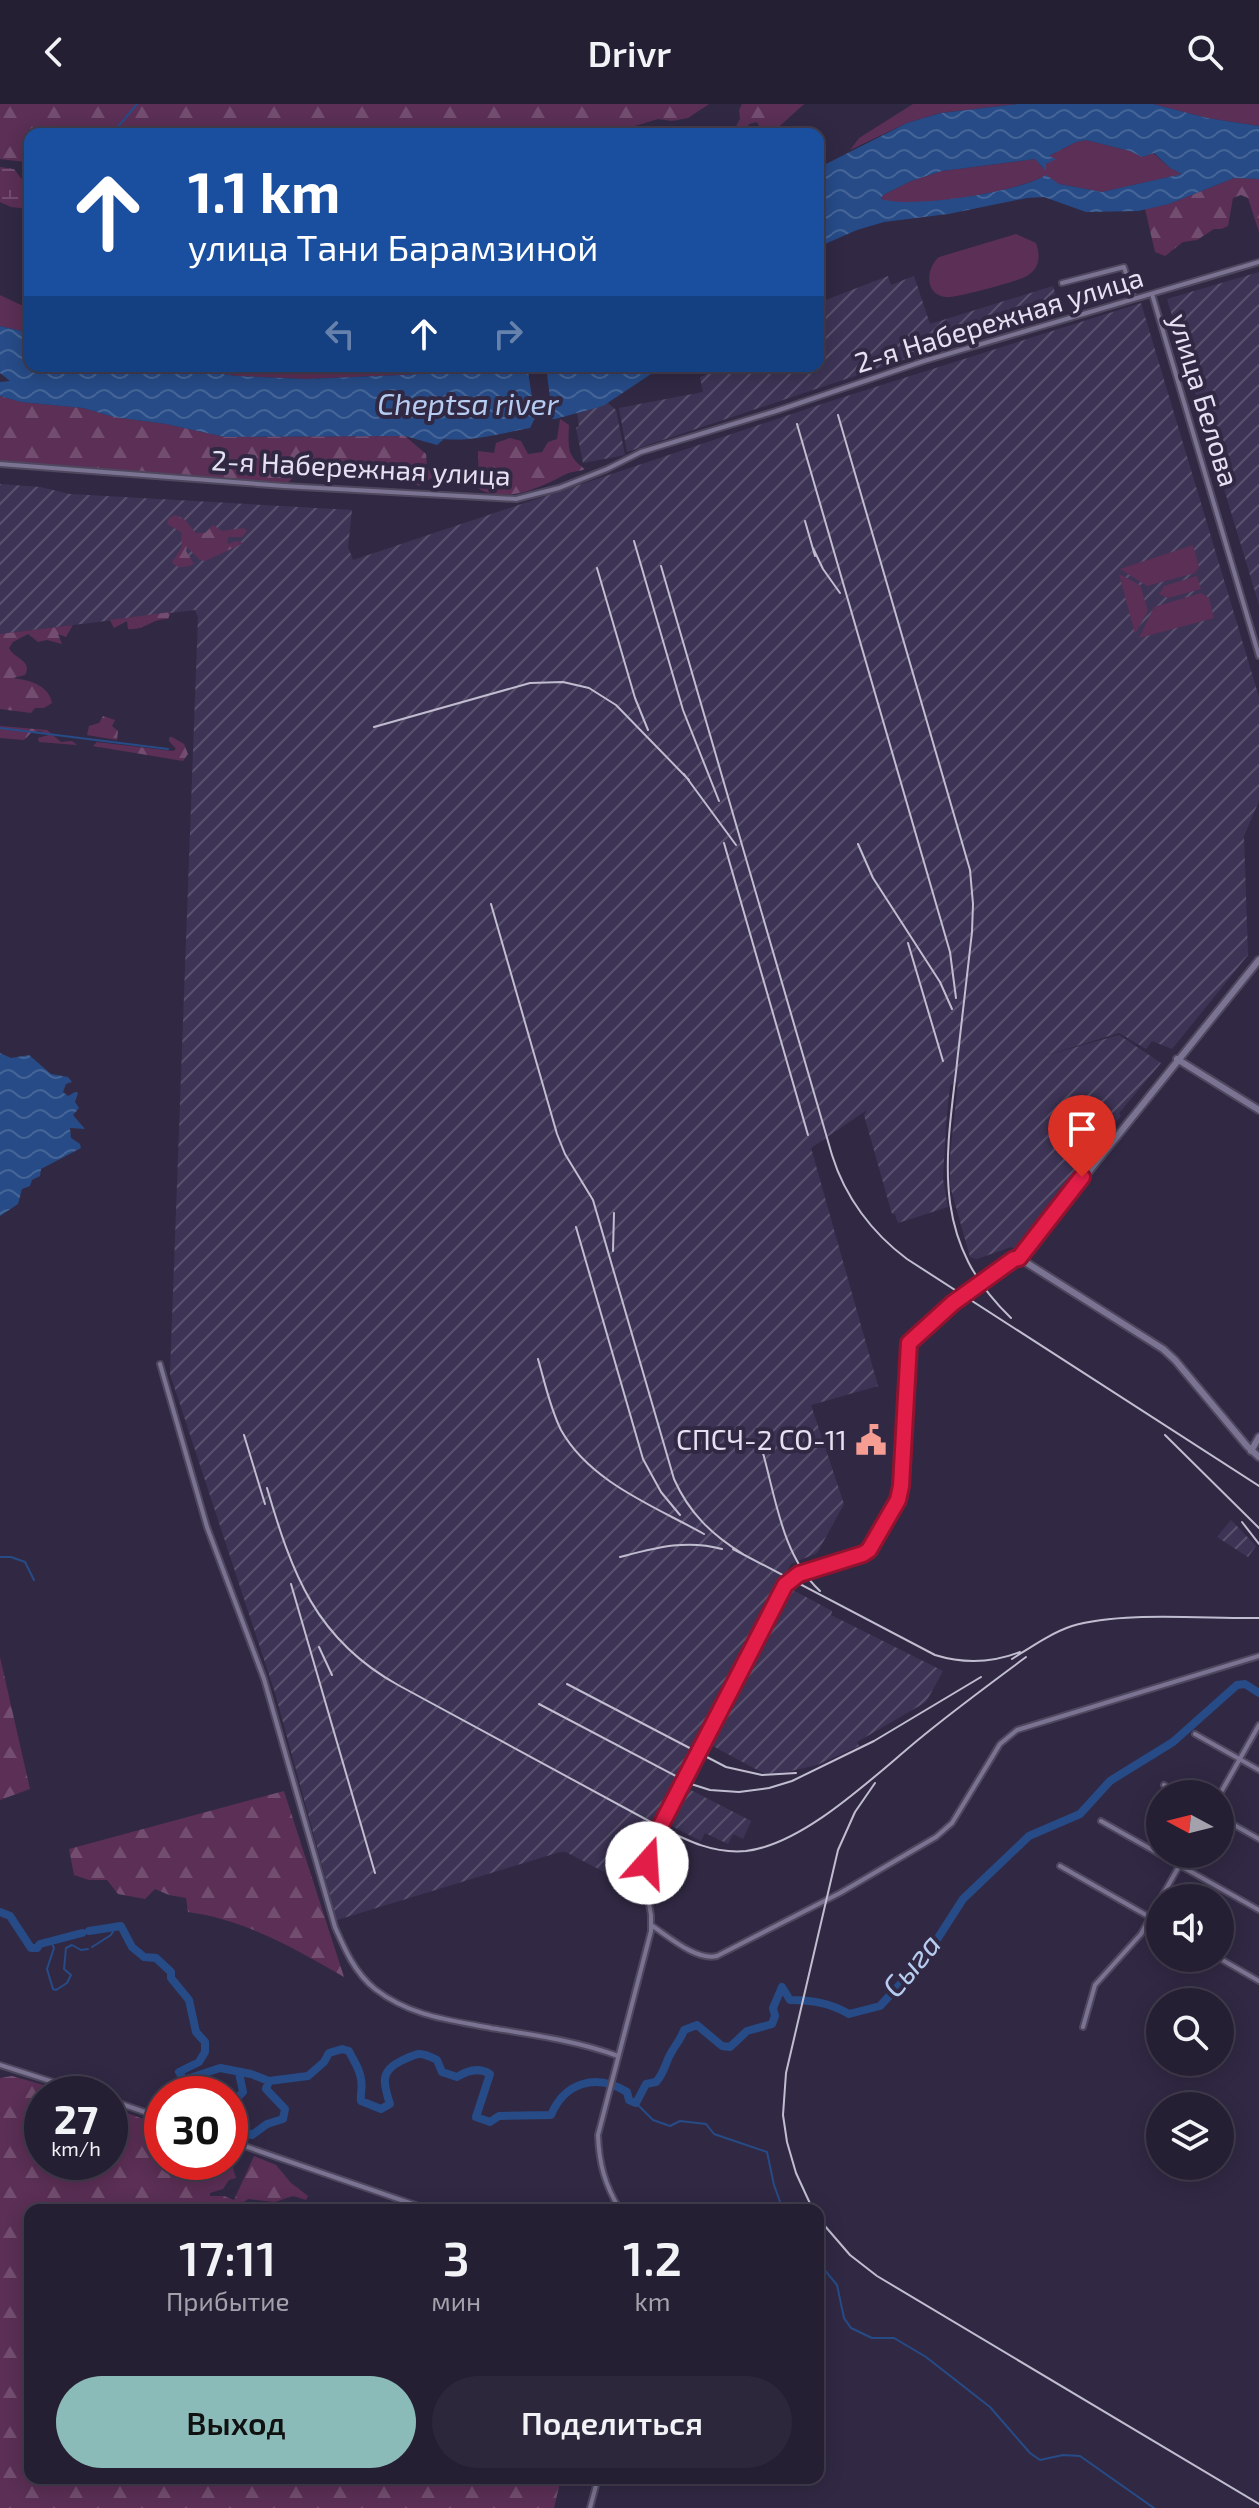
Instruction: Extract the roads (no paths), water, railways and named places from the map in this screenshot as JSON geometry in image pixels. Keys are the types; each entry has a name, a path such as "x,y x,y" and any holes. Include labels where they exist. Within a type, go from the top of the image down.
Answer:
{"street":[{"name":"2-я Набережная улица","path":"0,464 284,486 516,499 559,488 641,452 924,361 1259,262"},
{"path":"1062,283 1124,267 1134,299"},
{"name":"улица Белова","path":"1152,294 1259,656"},
{"path":"616,2204 606,2187 599,2159 598,2135 651,1925 645,1882 650,1848 785,1585 799,1574 869,1550 898,1500 909,1343 953,1303 1019,1258 1259,960"},
{"path":"1177,1059 1259,1110"},
{"path":"1019,1258 1163,1349 1259,1457"},
{"path":"160,1364 207,1527 264,1679 335,1927 350,1960 373,1987 403,2007 428,2017 562,2040 618,2056"},
{"path":"1251,1451 1259,1437"},
{"path":"651,1925 699,1955 709,1958 717,1956 840,1893 936,1837 952,1823 1000,1744 1017,1730 1259,1656"},
{"path":"1228,1780 1259,1725"},
{"path":"1195,1734 1259,1770"},
{"path":"1101,1821 1146,1847"},
{"path":"1234,1825 1259,1839"},
{"path":"1060,1866 1146,1915"},
{"path":"1183,1868 1259,1910"},
{"path":"1083,2027 1095,1985 1146,1925"},
{"path":"1234,1967 1259,1981"},
{"path":"0,2065 35,2076"},
{"path":"248,2147 413,2204"},
{"path":"590,2508 596,2484"}],"water":[{"path":"1018,104 1153,104 1207,118 1259,126 1259,179 1234,178 1169,204 1138,211 1086,212 1044,197 1027,198 948,214 884,222 824,244 824,165 907,123 941,113","holes":["1086,140 1142,157 1154,153 1182,174 1102,192 1059,184 1046,175 1013,187 965,197 916,202 881,199 883,195 911,181 942,171 1035,159 1046,171 1046,164 1056,159 1049,156"]},
{"name":"Cheptsa river","path":"0,326 24,332 24,372 210,372 307,379 528,372 534,409 551,406 547,372 654,372 603,406 555,419 549,416 535,418 530,428 476,438 444,439 437,445 405,436 225,437 114,417 83,408 21,402 0,396 0,382 10,381 0,373"},
{"path":"0,1053 11,1058 29,1055 51,1074 68,1077 72,1082 66,1084 63,1092 68,1096 78,1093 75,1102 79,1108 73,1115 85,1129 70,1128 71,1138 81,1148 41,1169 40,1176 22,1189 18,1204 0,1216"}],"waterway":[{"path":"117,128 137,104"},
{"path":"0,728 168,749"},
{"path":"0,1557 25,1562 34,1580"},
{"name":"Сыга","path":"89,1931 121,1926 132,1947 144,1957 156,1958 171,1972 171,1978 189,2000 196,2032 205,2042 205,2052 199,2062 179,2072 184,2080 220,2068 269,2081 308,2076 329,2053 342,2049 349,2051 359,2072 361,2101 381,2109 390,2104 386,2073 394,2065 419,2054 437,2060 442,2072 457,2077 474,2070 490,2074 476,2117 490,2122 499,2116 551,2115 564,2095 573,2088 593,2082 615,2086 627,2092 629,2100 636,2103 646,2084 659,2078 684,2030 697,2025 722,2046 730,2047 747,2031 772,2024 775,2016 773,2008 782,1987 790,2000 821,2003 849,2014 880,2006 927,1955 963,1899 1029,1836 1080,1814 1110,1781 1173,1742 1237,1685 1245,1684 1259,1693"},
{"name":"Сыга","path":"0,1912 10,1916 31,1948 82,1933"},
{"path":"92,1947 111,1935 115,1928"},
{"path":"51,1942 54,1948 47,1969 56,1990 67,1983 71,1975 64,1969 66,1948 72,1945 81,1950 88,1949"},
{"path":"239,2073 243,2092 233,2102 231,2117 240,2130 252,2135 267,2124 283,2119 285,2109 266,2089 269,2081"},
{"path":"636,2103 653,2120 670,2126 680,2121 706,2124 714,2134 767,2152 781,2204"},
{"path":"824,2269 837,2285 844,2318 851,2328 872,2338 894,2338 926,2357 990,2407 1030,2453 1040,2460 1063,2455 1080,2456 1154,2508"}],"railway":[{"path":"838,415 970,870 972,932 949,1141 950,1203 968,1262 986,1290 1011,1318"},
{"path":"797,424 950,952 956,998"},
{"path":"805,521 815,556"},
{"path":"634,541 683,710 719,801"},
{"path":"813,548 840,593"},
{"path":"661,566 832,1155 852,1200 882,1238 907,1259 1259,1486"},
{"path":"597,568 635,698 648,730"},
{"path":"374,727 530,683 563,682 589,688 616,705 689,780"},
{"path":"684,774 736,845"},
{"path":"724,843 808,1135"},
{"path":"858,844 873,878 940,982 952,1009"},
{"path":"491,904 557,1134 565,1154 593,1200 674,1479 702,1522 743,1554"},
{"path":"908,943 943,1061"},
{"path":"613,1251 614,1213"},
{"path":"576,1227 643,1459 661,1492 680,1515"},
{"path":"538,1359 561,1430 573,1448 625,1491 704,1534"},
{"path":"244,1435 265,1504"},
{"path":"1165,1435 1259,1528"},
{"path":"763,1453 789,1545 807,1577 820,1591"},
{"path":"267,1488 286,1548 311,1601 346,1647 370,1667 660,1827 712,1848 746,1851 769,1846 793,1835 840,1805 949,1715 1026,1657"},
{"path":"1242,1522 1259,1544"},
{"path":"620,1557 683,1545 722,1549"},
{"path":"733,1549 935,1655 978,1661 1020,1652"},
{"path":"291,1584 375,1873"},
{"path":"1012,1659 1056,1632 1092,1621 1139,1617 1259,1618"},
{"path":"319,1647 332,1675"},
{"path":"539,1704 691,1784 710,1790 739,1792 792,1781 874,1741 981,1677"},
{"path":"567,1684 726,1767 762,1775 796,1773"},
{"path":"810,2204 796,2173 787,2142 783,2115 786,2073 838,1850 855,1812 875,1783"},
{"path":"824,2225 850,2255 877,2276 1259,2504"}],"place":[{"name":"СПСЧ-2 СО-11","path":"871,1440"}]}
